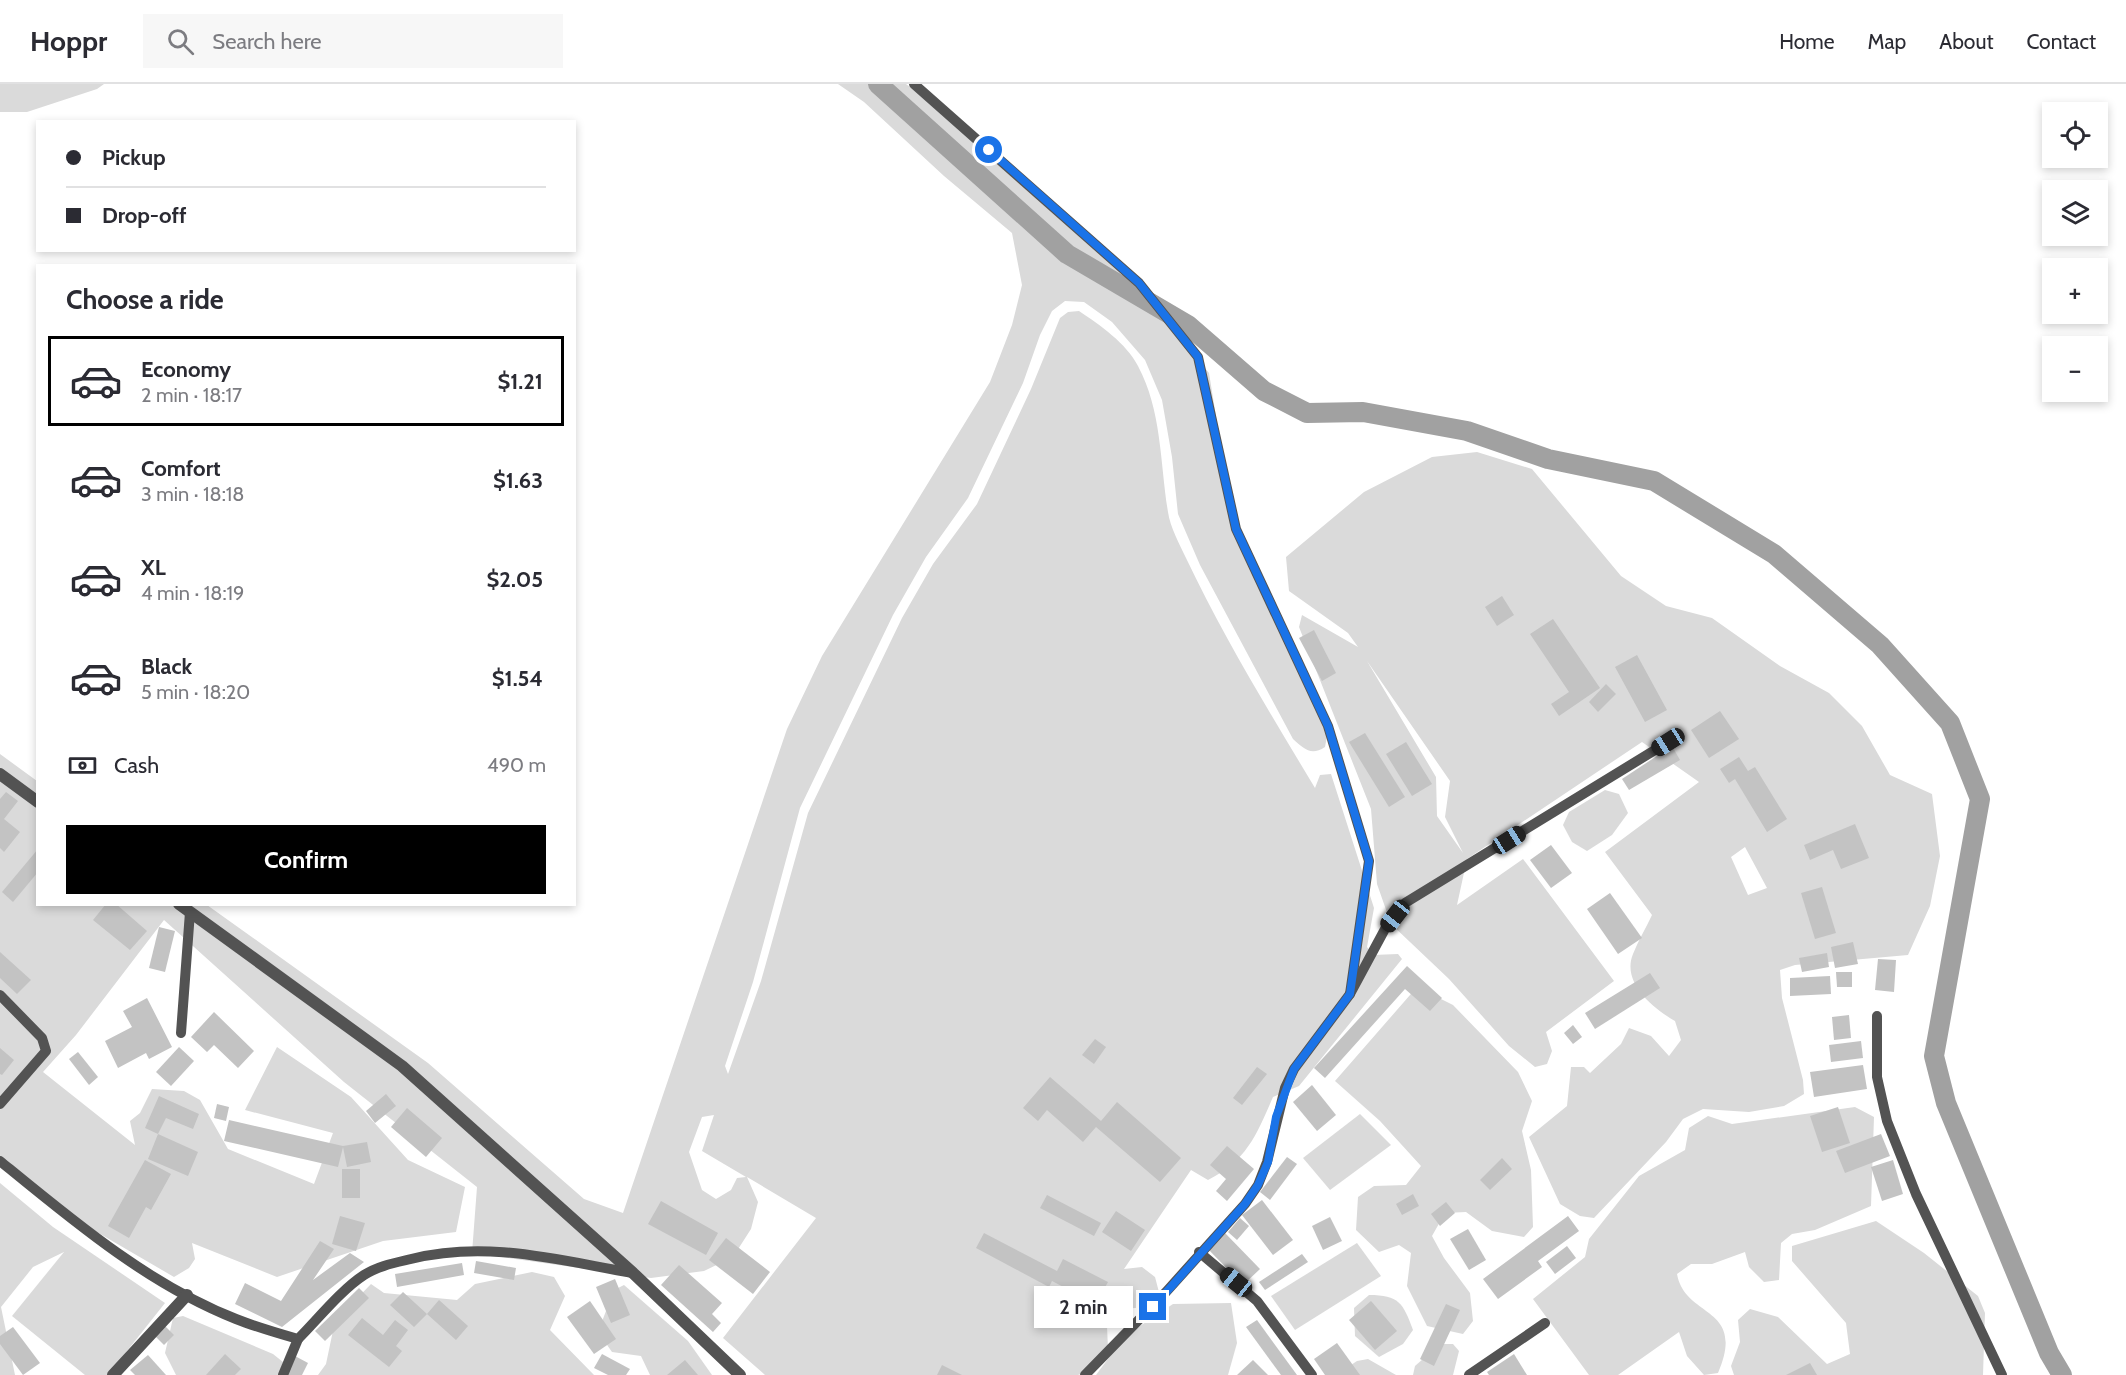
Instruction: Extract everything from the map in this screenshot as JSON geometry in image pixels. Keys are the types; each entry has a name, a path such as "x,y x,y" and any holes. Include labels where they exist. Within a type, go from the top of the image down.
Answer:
{"street":[{"path":"0,774 36,801"},
{"path":"182,906 402,1066 633,1273 740,1375"},
{"path":"113,1375 187,1294"}],"lane":[{"path":"914,84 1139,283 1198,357 1236,529 1328,726 1369,861 1350,994"},
{"path":"1085,1375 1139,1321 1199,1252 1245,1204 1258,1185 1268,1162 1285,1088 1294,1069 1350,994 1385,928 1405,903 1668,742"},
{"path":"181,1033 190,912"},
{"path":"0,995 42,1038 46,1051 0,1104"},
{"path":"1877,1016 1877,1077 1887,1121 1916,1194 2002,1375"},
{"path":"0,1161 91,1232 161,1281 235,1319 298,1339"},
{"path":"283,1375 298,1339 362,1276 381,1266 462,1249 549,1256 633,1273"},
{"path":"1199,1252 1257,1301 1312,1375"},
{"path":"1468,1375 1545,1323"}],"shaded area":[{"path":"0,84 104,84 97,89 27,112 0,112"},
{"path":"838,84 906,84 921,95 1138,287 1209,373 1235,534 1328,731 1325,747 1312,751 1293,739 1200,565 1178,514 1172,457 1162,400 1145,360 1112,322 1084,302 1065,301 1052,311 1040,335 1023,383 968,498 926,557 893,615 800,808 753,982 725,1066 728,1074 761,981 808,813 902,618 933,564 977,504 1031,389 1060,318 1068,312 1079,311 1104,328 1120,342 1138,366 1152,401 1168,512 1176,536 1232,646 1315,788 1320,775 1331,774 1374,908 1367,947 1373,955 1398,954 1402,959 1299,1086 1273,1097 1249,1146 1232,1164 1208,1180 1191,1170 1124,1269 1142,1267 1155,1277 1160,1296 1150,1307 1120,1309 1107,1326 1108,1349 1091,1370 1078,1375 765,1375 723,1338 816,1218 747,1177 758,1202 751,1229 733,1257 704,1271 651,1278 472,1253 477,1187 344,1082 164,920 76,1035 43,1072 135,1145 130,1121 140,1113 152,1089 184,1091 200,1100 228,1149 314,1184 333,1133 245,1110 277,1047 351,1097 408,1160 465,1187 456,1232 383,1241 277,1277 192,1243 195,1259 189,1268 174,1277 78,1221 0,1157 0,754 36,780 36,906 208,906 428,1063 584,1199 623,1213 787,729 822,656 990,382 1012,325 1022,285 1012,233 944,176 864,102","holes":["714,1115 702,1151 746,1177 737,1178 731,1190 716,1199 702,1190 689,1152 702,1117"]},
{"path":"1477,452 1532,469 1621,576 1666,606 1712,618 1780,666 1829,693 1862,726 1890,775 1932,794 1940,856 1930,906 1908,955 1795,965 1780,970 1782,998 1803,1080 1804,1094 1784,1106 1749,1112 1703,1109 1683,1119 1666,1142 1594,1218 1580,1216 1560,1204 1529,1137 1567,1106 1571,1067 1584,1067 1590,1073 1621,1044 1629,1028 1651,1036 1669,1056 1681,1040 1675,1021 1649,1002 1635,985 1630,965 1637,944 1652,915 1605,852 1699,782 1642,742 1467,859 1457,905 1523,859 1614,981 1546,1032 1552,1051 1547,1064 1535,1067 1509,1046 1449,979 1391,924 1377,884 1371,809 1299,627 1302,615 1358,647 1348,633 1289,591 1286,557 1364,492 1432,457","holes":["1367,661 1450,781 1445,817 1463,853 1437,816 1436,777","1745,847 1767,888 1748,895 1731,857"]},
{"path":"1605,790 1619,794 1628,813 1612,835 1587,851 1572,842 1563,825 1569,812"},
{"path":"1417,987 1453,1005 1518,1072 1532,1101 1522,1131 1531,1170 1533,1227 1524,1237 1492,1231 1466,1212 1445,1213 1432,1236 1444,1258 1470,1293 1473,1321 1463,1334 1427,1326 1407,1286 1411,1253 1399,1245 1379,1252 1356,1230 1358,1197 1374,1186 1406,1185 1421,1166 1380,1121 1335,1081"},
{"path":"1855,1107 1874,1117 1871,1206 1815,1230 1792,1234 1781,1243 1779,1280 1764,1282 1749,1267 1745,1252 1712,1264 1691,1264 1677,1274 1682,1288 1720,1324 1725,1335 1725,1351 1718,1373 1704,1375 1687,1356 1679,1332 1618,1375 1589,1375 1533,1299 1585,1257 1589,1239 1639,1176 1685,1150 1689,1128 1708,1116 1732,1124"},
{"path":"1360,1114 1391,1145 1330,1190 1303,1158"},
{"path":"0,1183 53,1227 165,1303 108,1375 85,1375 12,1316 64,1252 33,1267 1,1307 15,1375 0,1375"},
{"path":"1876,1221 1924,1253 1978,1296 1985,1313 1983,1375 1734,1375 1731,1366 1740,1342 1738,1320 1750,1309 1778,1317 1827,1364 1850,1354 1846,1323 1792,1261 1792,1246"},
{"path":"1357,1243 1381,1276 1295,1330 1271,1296"},
{"path":"532,1272 554,1277 565,1296 550,1330 594,1375 318,1375 326,1364 335,1321 371,1284 384,1293 457,1300 475,1284"},
{"path":"624,1285 688,1341 712,1375 650,1375 641,1356 612,1352 598,1332 614,1290"},
{"path":"1369,1295 1379,1295 1398,1302 1403,1307 1413,1330 1403,1344 1379,1357 1355,1336 1354,1308"},
{"path":"1231,1303 1237,1343 1228,1375 1096,1375 1125,1336 1173,1304"},
{"path":"183,1316 273,1354 283,1362 281,1375 176,1375 165,1353 173,1318"},
{"path":"1440,1344 1453,1344 1459,1351 1453,1375 1413,1375 1415,1366"},
{"path":"1368,1359 1396,1375 1336,1375 1357,1361"}],"building":[{"path":"1502,596 1514,615 1497,626 1485,607"},
{"path":"1553,619 1600,688 1559,716 1551,704 1569,692 1530,634"},
{"path":"1314,630 1336,673 1322,681 1299,638"},
{"path":"1637,655 1667,710 1645,722 1615,667"},
{"path":"1606,684 1616,694 1598,712 1589,702"},
{"path":"1720,711 1739,739 1709,758 1691,730"},
{"path":"1365,733 1405,797 1389,807 1349,742"},
{"path":"1406,742 1432,784 1412,796 1386,754"},
{"path":"1672,746 1680,760 1629,790 1622,779"},
{"path":"1739,757 1748,771 1755,767 1787,819 1767,832 1735,779 1729,783 1720,769"},
{"path":"6,792 18,801 4,819 20,832 4,852 0,848 0,799"},
{"path":"1855,824 1869,858 1841,869 1833,850 1810,860 1804,845"},
{"path":"1551,845 1572,873 1551,888 1530,860"},
{"path":"36,851 36,874 13,902 2,892"},
{"path":"1822,887 1836,933 1815,939 1801,893"},
{"path":"1610,893 1642,938 1618,954 1587,909"},
{"path":"104,906 118,906 147,931 130,950 93,920"},
{"path":"159,927 175,931 165,972 149,968"},
{"path":"1853,942 1858,964 1835,968 1831,947"},
{"path":"0,952 31,980 17,994 0,978"},
{"path":"1827,953 1829,967 1802,972 1799,958"},
{"path":"1878,959 1896,960 1894,992 1875,990"},
{"path":"1407,966 1442,998 1430,1011 1405,989 1325,1078 1314,1068"},
{"path":"1836,972 1852,972 1852,987 1837,987"},
{"path":"1650,973 1660,988 1595,1029 1585,1013"},
{"path":"1830,976 1831,994 1790,996 1790,978"},
{"path":"147,998 172,1047 149,1059 146,1053 118,1068 105,1041 132,1027 123,1011"},
{"path":"214,1012 254,1051 238,1068 214,1045 207,1052 191,1037"},
{"path":"1849,1015 1851,1038 1834,1040 1832,1017"},
{"path":"1573,1025 1582,1037 1573,1044 1564,1033"},
{"path":"1095,1039 1106,1047 1094,1064 1082,1055"},
{"path":"1861,1041 1863,1058 1831,1062 1829,1045"},
{"path":"179,1047 194,1061 171,1086 156,1072"},
{"path":"0,1048 14,1060 2,1075 0,1074"},
{"path":"78,1052 98,1077 89,1085 69,1059"},
{"path":"1863,1065 1867,1089 1814,1097 1810,1072"},
{"path":"1257,1067 1267,1074 1242,1105 1233,1098"},
{"path":"1050,1077 1101,1121 1117,1102 1181,1158 1160,1182 1096,1127 1083,1142 1047,1110 1038,1121 1023,1108"},
{"path":"1312,1085 1336,1115 1317,1131 1293,1102"},
{"path":"386,1094 396,1106 375,1123 366,1111"},
{"path":"159,1096 199,1114 193,1129 166,1118 158,1134 145,1128"},
{"path":"217,1104 229,1107 226,1121 214,1118"},
{"path":"1838,1107 1850,1143 1822,1152 1810,1116"},
{"path":"407,1108 442,1138 426,1157 391,1127"},
{"path":"229,1120 343,1146 367,1142 371,1162 347,1167 343,1147 338,1167 224,1141"},
{"path":"158,1134 198,1152 188,1176 148,1159"},
{"path":"1881,1134 1890,1156 1845,1173 1836,1151"},
{"path":"1227,1146 1254,1169 1227,1201 1216,1191 1226,1179 1210,1165"},
{"path":"1287,1157 1297,1164 1270,1200 1260,1192"},
{"path":"1502,1158 1512,1169 1490,1190 1480,1180"},
{"path":"145,1160 171,1174 151,1210 146,1207 129,1238 108,1226"},
{"path":"1893,1160 1903,1194 1882,1201 1871,1167"},
{"path":"342,1169 360,1169 360,1198 342,1198"},
{"path":"1413,1194 1419,1206 1402,1215 1396,1204"},
{"path":"1047,1195 1101,1223 1094,1236 1040,1208"},
{"path":"1262,1200 1293,1240 1273,1255 1242,1215"},
{"path":"661,1201 718,1233 706,1255 648,1224"},
{"path":"1446,1202 1455,1213 1440,1226 1431,1214"},
{"path":"1116,1211 1145,1230 1131,1251 1102,1232"},
{"path":"340,1216 365,1223 356,1251 332,1244"},
{"path":"1568,1216 1579,1231 1538,1261 1542,1267 1498,1299 1483,1279"},
{"path":"1330,1217 1342,1241 1323,1250 1312,1226"},
{"path":"1240,1218 1249,1226 1237,1240 1228,1232"},
{"path":"1468,1229 1486,1260 1469,1270 1450,1239"},
{"path":"984,1233 1057,1271 1063,1259 1108,1282 1096,1304 1052,1281 1049,1287 976,1248"},
{"path":"1225,1233 1260,1269 1243,1285 1208,1249"},
{"path":"726,1238 770,1272 753,1294 709,1260"},
{"path":"320,1241 334,1249 313,1280 350,1253 364,1262 282,1327 235,1304 245,1283 281,1301"},
{"path":"1567,1246 1576,1258 1555,1274 1546,1262"},
{"path":"1302,1254 1308,1262 1265,1290 1259,1282"},
{"path":"476,1261 516,1268 514,1280 474,1273"},
{"path":"462,1263 464,1275 397,1287 395,1274"},
{"path":"679,1265 722,1303 712,1314 721,1323 713,1332 661,1285"},
{"path":"615,1279 630,1315 611,1323 596,1287"},
{"path":"359,1288 369,1298 325,1341 315,1331"},
{"path":"403,1292 427,1314 414,1327 390,1305"},
{"path":"439,1300 468,1326 456,1340 427,1314"},
{"path":"590,1301 616,1339 594,1354 567,1317"},
{"path":"1371,1301 1397,1331 1375,1350 1349,1320"},
{"path":"1446,1304 1460,1310 1434,1366 1420,1359"},
{"path":"362,1318 383,1335 395,1320 408,1330 396,1346 402,1351 389,1367 348,1335"},
{"path":"1257,1320 1297,1375 1281,1375 1246,1327"},
{"path":"163,1324 174,1335 164,1345 153,1334"},
{"path":"13,1327 40,1363 23,1375 0,1344 0,1336"},
{"path":"1337,1343 1360,1375 1325,1375 1314,1359"},
{"path":"225,1354 241,1369 235,1375 206,1375"},
{"path":"602,1354 630,1369 626,1375 608,1375 594,1368"},
{"path":"1514,1354 1527,1375 1489,1375 1487,1372"},
{"path":"148,1355 166,1375 135,1375 130,1370"},
{"path":"295,1356 308,1363 302,1375 285,1375"},
{"path":"685,1360 698,1375 667,1375"},
{"path":"1253,1360 1268,1375 1237,1375"},
{"path":"1810,1363 1817,1375 1786,1375"},
{"path":"942,1365 962,1375 937,1375"}],"waterway":[{"path":"878,84 1067,254 1188,325 1264,391 1307,413 1363,412 1467,431 1548,459 1654,481 1774,554 1880,645 1950,723 1980,799 1934,1056 1946,1103 2049,1353 2062,1375"}],"route":[{"path":"989,150 1139,283 1198,357 1236,529 1328,726 1369,861 1350,994 1294,1069 1285,1088 1276,1117 1268,1162 1258,1185 1245,1204 1199,1252 1153,1307"}]}
